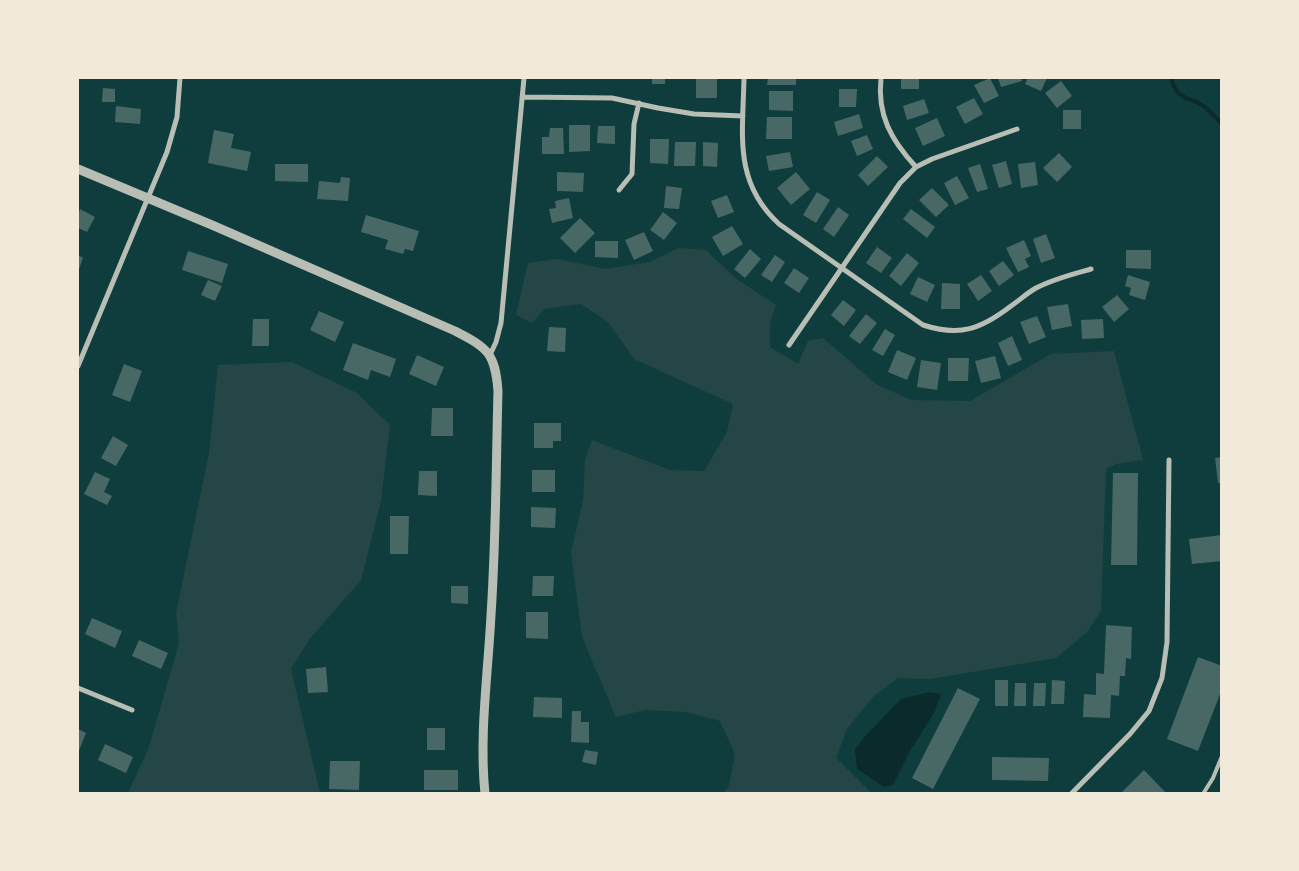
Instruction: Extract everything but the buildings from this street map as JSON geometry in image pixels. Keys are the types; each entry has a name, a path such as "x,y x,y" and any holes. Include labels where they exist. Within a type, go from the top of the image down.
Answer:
{"street":[{"path":"78,366 173,135 177,117 180,78"},
{"path":"490,355 501,323 524,78"},
{"path":"744,78 744,165 758,200 779,224 923,325 937,329 960,331 974,328 987,323 1036,288 1050,281 1091,269"},
{"path":"881,78 880,102 889,130 898,147 916,167"},
{"path":"522,97 612,98 694,114 744,116"},
{"path":"619,190 632,174 634,124 639,103"},
{"path":"789,345 900,183 916,167 932,159 1017,129"},
{"path":"78,169 455,330 483,347 490,355 496,369 498,392 494,555 484,725 483,766 485,794"},
{"path":"1071,794 1130,734 1149,710 1162,678 1167,642 1169,460"},
{"path":"78,688 132,710"}],"lane":[{"path":"1203,794 1213,778 1222,756"}],"shaded area":[{"path":"679,248 706,250 735,278 776,305 770,322 770,347 798,364 808,341 823,338 876,384 911,400 970,401 1051,354 1114,351 1143,460 1116,464 1106,469 1101,611 1087,632 1056,658 930,679 898,678 873,697 847,729 836,758 871,793 723,793 729,786 735,754 720,721 686,712 645,710 616,717 582,637 571,553 583,500 585,459 592,440 670,470 704,471 727,432 733,404 634,359 608,322 581,304 544,309 532,323 516,315 528,263 558,259 605,269 649,262"},
{"path":"292,362 357,393 390,425 381,501 361,580 309,640 291,669 320,793 128,793 149,747 179,643 176,613 209,453 218,365"},
{"path":"929,692 941,694 934,713 910,751 893,785 884,787 857,769 855,750 865,736 901,699"}],"waterway":[{"path":"1171,78 1181,95 1205,107 1222,124"}]}
